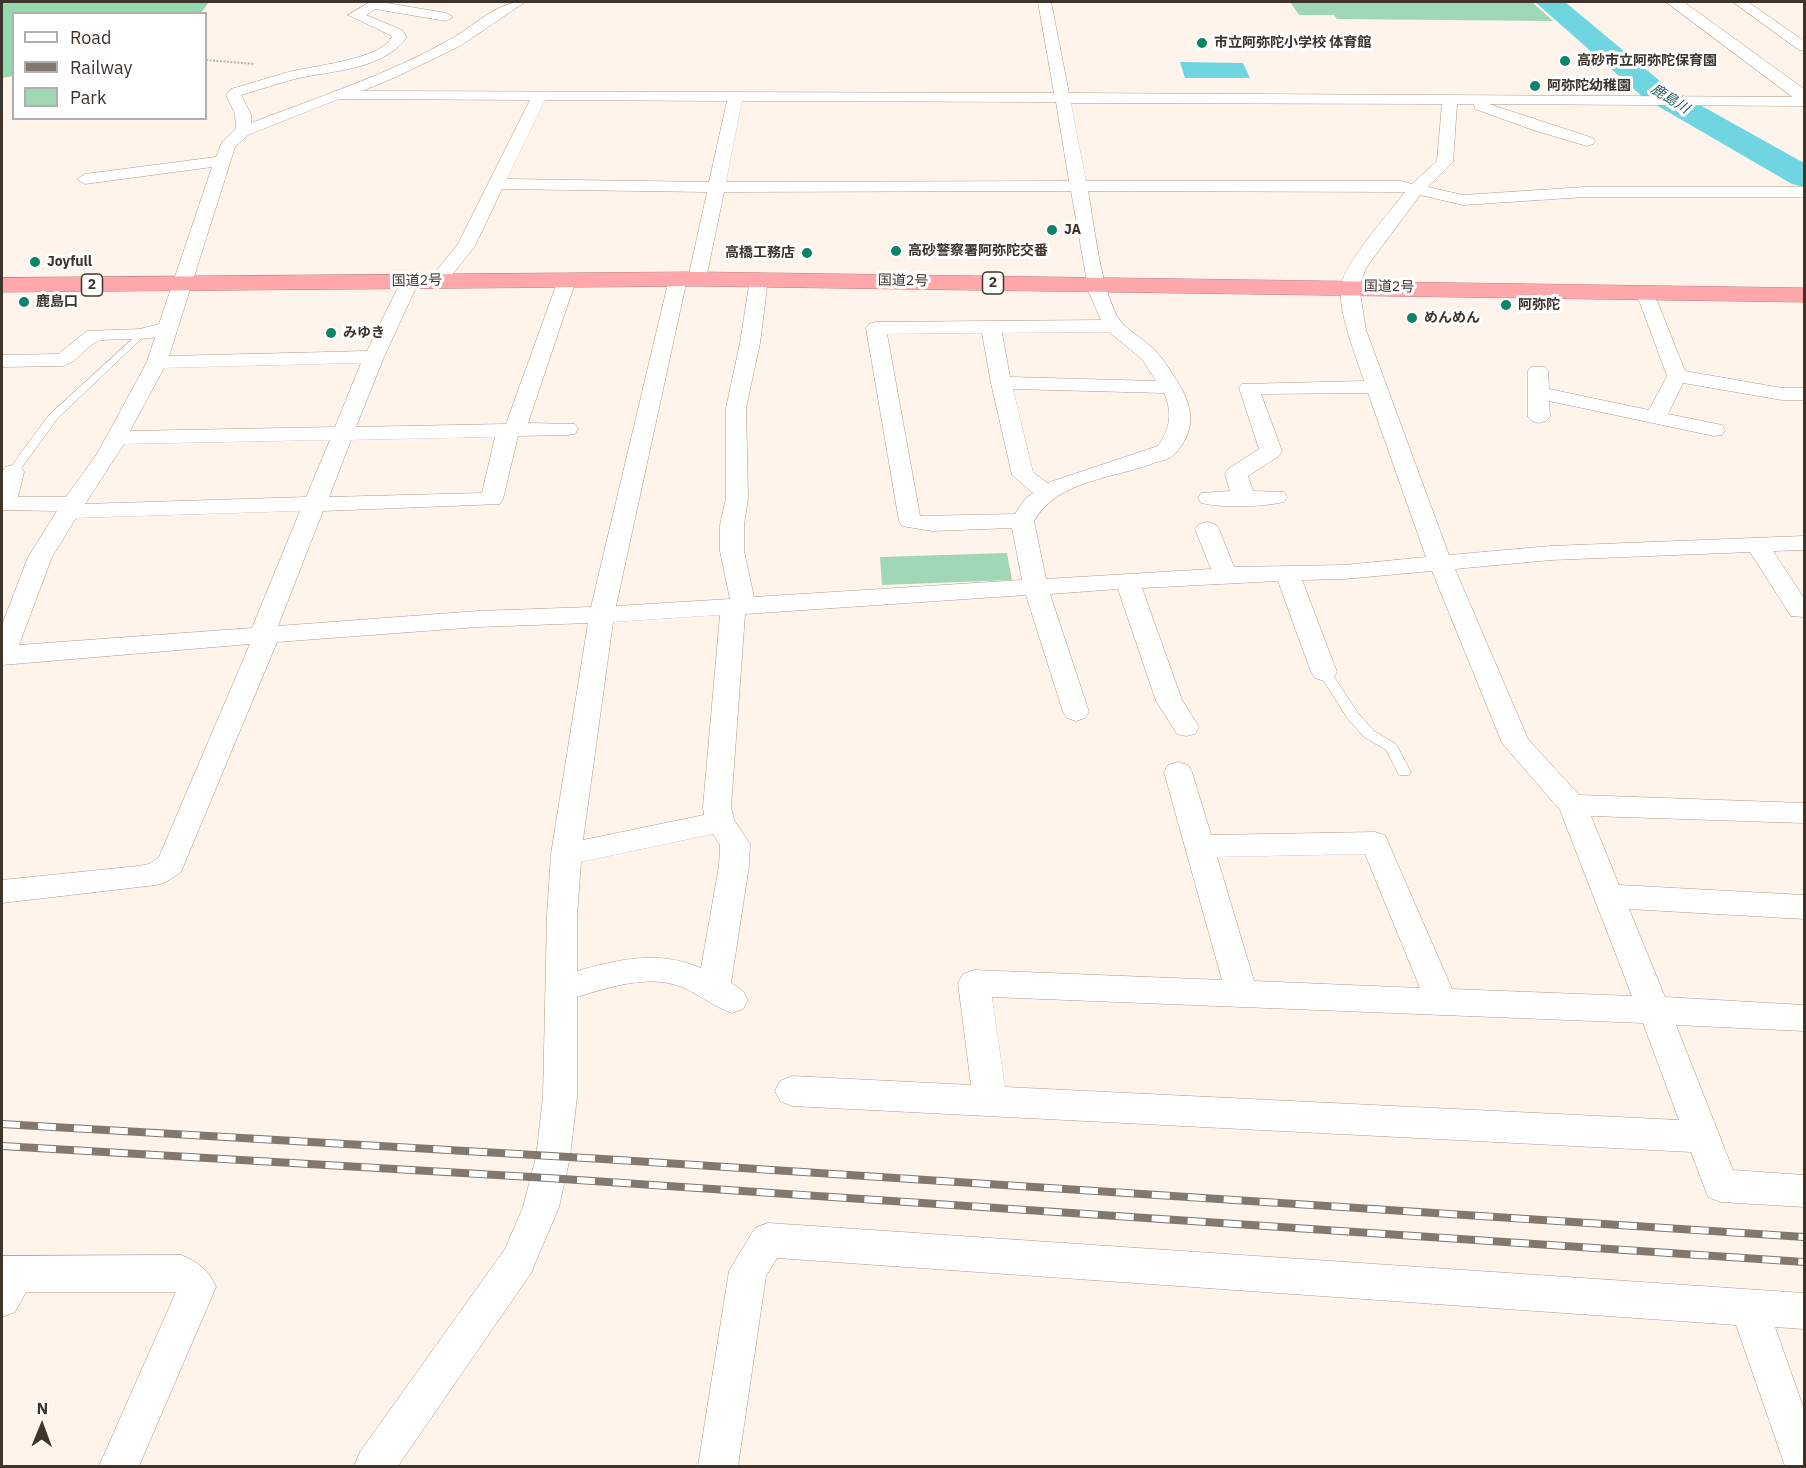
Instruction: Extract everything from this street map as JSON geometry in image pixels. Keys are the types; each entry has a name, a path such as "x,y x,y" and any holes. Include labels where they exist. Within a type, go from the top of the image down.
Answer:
{"highway":[{"name":"国道2号","path":"2,285 759,279 1804,295"}],"street":[{"path":"244,131 243,114 232,95 290,74 358,61 393,46 400,37 397,33 355,15 379,2 378,6 446,17"},
{"path":"518,2 455,43 337,95 244,131 228,146 157,362 116,438 40,557 2,656 478,619 602,615 1036,589 1225,575 1344,572 1551,554 1804,543"},
{"path":"1045,2 1079,187 1106,314 1114,326 1149,355 1171,387 1180,406 1179,431 1166,451 1132,464 1060,484 1033,504 1023,521 1036,589 1076,712"},
{"path":"1674,2 1804,99"},
{"path":"1740,2 1804,47"},
{"path":"290,74 302,56"},
{"path":"337,95 1804,99"},
{"path":"437,281 466,246 540,96"},
{"path":"374,1467 518,1261 541,1207 553,1157 560,1097 562,916 566,854 602,615 687,279 716,187 735,97"},
{"path":"1455,98 1587,141"},
{"path":"1455,98 1445,162 1416,189 1357,268 1350,287 1356,330 1440,563 1516,743 1572,805 1721,1186 1804,1191"},
{"path":"85,179 222,161"},
{"path":"498,184 716,187 1401,186 1463,200 1585,192 1804,192"},
{"path":"561,989 622,971 649,967 686,974 723,994 735,844 720,822 717,807 739,606 732,551 732,525 737,498 736,408 750,343 759,279"},
{"path":"13,472 3,507 71,508 492,500 506,437 518,423 567,280"},
{"path":"2,892 138,877 156,874 171,864 374,357 410,282"},
{"path":"1642,292 1649,303 1677,376 1655,418"},
{"path":"1023,521 933,524 910,521 876,328 1114,326"},
{"path":"2,362 63,360 94,335 140,335 168,328"},
{"path":"992,328 1001,383 1023,475 1047,493"},
{"path":"157,362 374,357"},
{"path":"1538,371 1539,417"},
{"path":"1677,376 1782,394 1799,388"},
{"path":"1001,383 1171,387"},
{"path":"1244,498 1236,474 1271,451 1249,388 1377,387"},
{"path":"1539,393 1714,430"},
{"path":"116,438 567,429"},
{"path":"1209,498 1276,497"},
{"path":"1207,529 1225,575"},
{"path":"1756,544 1800,610"},
{"path":"1287,573 1324,672"},
{"path":"1128,582 1168,701 1186,727"},
{"path":"1178,772 1242,993"},
{"path":"1572,805 1804,813"},
{"path":"566,854 720,822"},
{"path":"1200,846 1375,843 1442,1002"},
{"path":"1608,896 1804,907"},
{"path":"990,1101 974,983 1804,1018"},
{"path":"792,1091 1703,1137"},
{"path":"718,1467 748,1271 768,1240 1804,1311"},
{"path":"6,1282 181,1273 197,1287 119,1467"},
{"path":"1749,1307 1804,1464"}],"lane":[{"path":"13,472 53,417 140,335"},
{"path":"1324,672 1353,716 1369,734 1391,747 1404,771"}],"path":[{"path":"207,60 259,64 290,74"}],"green space":[{"path":"2,2 209,2 202,12 12,12 12,76 2,78"},
{"path":"1290,2 1532,2 1553,21 1337,19 1334,15 1299,15"},
{"path":"1007,553 1012,580 882,585 880,557"}],"water":[{"path":"1180,62 1243,63 1250,78 1185,78"}],"waterway":[{"name":"鹿島川","path":"1549,2 1655,92 1804,177"}],"railway":[{"path":"2,1124 603,1159 1804,1237"},
{"path":"2,1146 548,1178 1804,1262"}],"place":[{"name":"市立阿弥陀小学校 体育館","path":"1202,43"},
{"name":"高砂市立阿弥陀保育園","path":"1565,61"},
{"name":"阿弥陀幼稚園","path":"1535,86"},
{"name":"JA","path":"1052,230"},
{"name":"高砂警察署阿弥陀交番","path":"896,251"},
{"name":"高橋工務店","path":"807,253"},
{"name":"Joyfull","path":"35,262"},
{"name":"鹿島口","path":"24,302"},
{"name":"阿弥陀","path":"1506,305"},
{"name":"めんめん","path":"1412,318"},
{"name":"みゆき","path":"331,333"}]}
